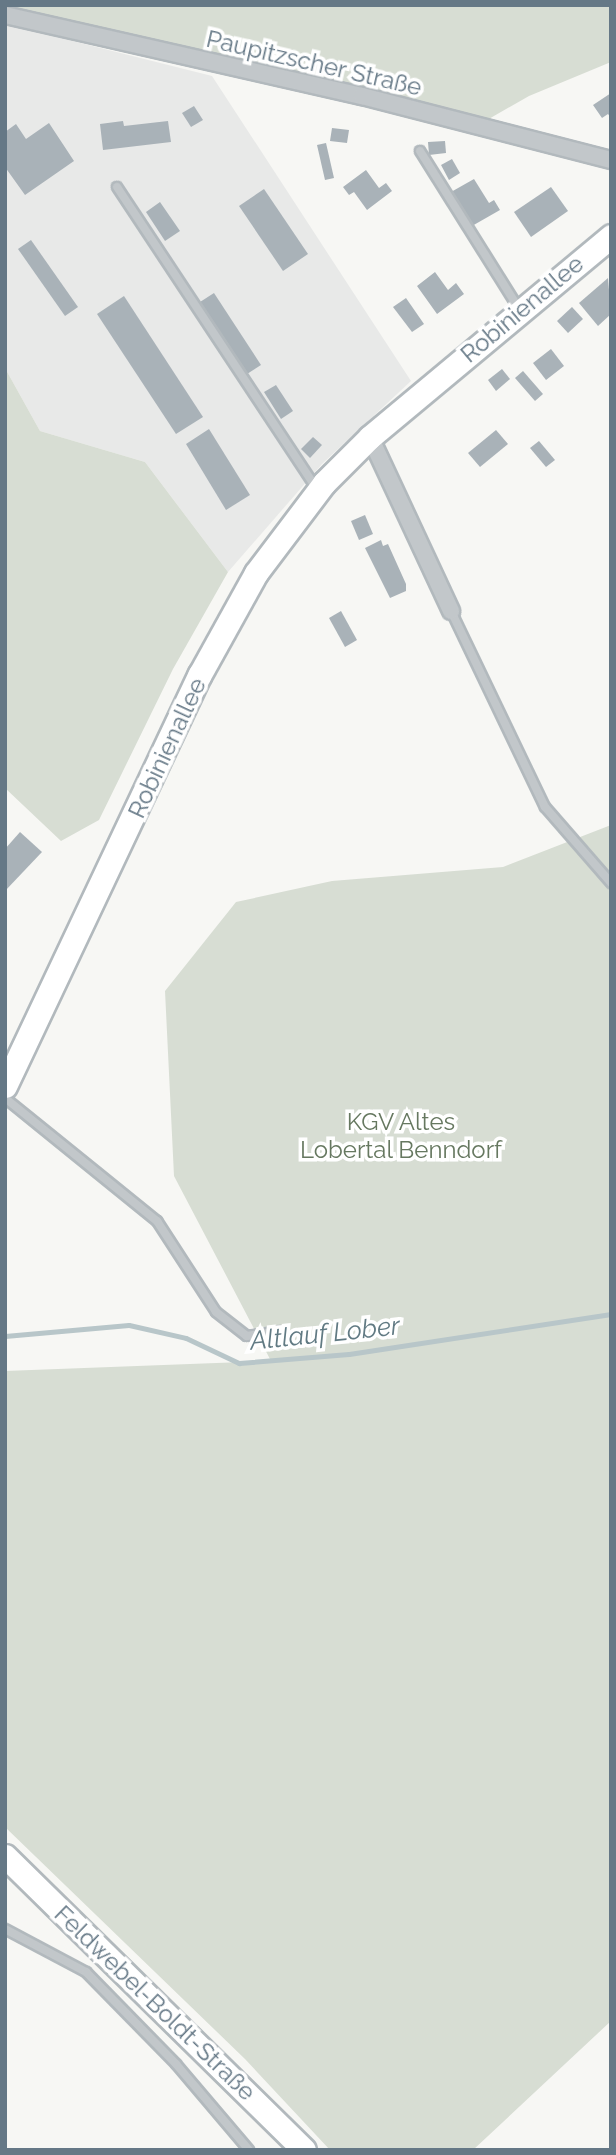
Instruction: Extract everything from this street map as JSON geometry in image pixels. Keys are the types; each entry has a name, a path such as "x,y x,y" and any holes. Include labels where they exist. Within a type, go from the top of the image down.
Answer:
{"street":[{"name":"Paupitzscher Straße","path":"5,15 362,96 611,160"},
{"name":"Robinienallee","path":"5,1086 200,674 256,573 318,490 370,437 611,236"},
{"path":"370,437 451,611"},
{"name":"Feldwebel-Boldt-Straße","path":"5,1856 304,2150"}],"lane":[{"path":"420,152 520,311"},
{"path":"117,187 318,490"},
{"path":"451,611 545,807 611,883"},
{"path":"5,1098 157,1221 216,1312 247,1336 280,1331"},
{"path":"5,1929 86,1972 176,2064 249,2150"}],"shaded area":[{"path":"5,24 212,76 411,381 322,464 228,572 145,462 40,431 5,368"}],"green space":[{"path":"5,5 611,5 611,62 529,96 487,120 6,10"},
{"path":"5,368 40,431 145,462 228,572 173,669 99,820 61,841 5,788"},
{"name":"KGV Altes Lobertal Benndorf","path":"611,825 611,2021 473,2150 330,2150 245,2059 5,1827 5,1371 271,1361 174,1176 165,991 236,902 332,881 503,867"}],"building":[{"path":"611,93 611,118 608,114 602,118 593,105"},
{"path":"194,106 203,120 191,127 182,113"},
{"path":"123,121 124,126 168,121 171,142 103,150 100,124"},
{"path":"49,123 74,161 25,195 5,167 5,132 16,124 26,139"},
{"path":"332,128 349,130 347,143 330,141"},
{"path":"445,141 446,153 429,155 428,142"},
{"path":"326,143 334,178 325,180 317,145"},
{"path":"452,159 460,173 449,180 441,165"},
{"path":"366,170 379,188 386,183 392,191 367,210 354,192 349,195 343,187"},
{"path":"474,179 489,203 494,200 500,210 472,226 451,192"},
{"path":"551,187 568,211 531,237 514,212"},
{"path":"264,189 308,254 283,271 239,206"},
{"path":"160,202 180,231 165,241 146,212"},
{"path":"31,240 78,307 65,316 18,249"},
{"path":"435,272 448,290 456,283 464,294 437,314 417,286"},
{"path":"608,278 611,314 598,326 579,303"},
{"path":"214,293 261,365 247,374 200,302"},
{"path":"124,296 203,417 176,434 97,314"},
{"path":"406,298 424,324 412,332 393,307"},
{"path":"572,307 583,319 568,333 557,321"},
{"path":"551,349 564,366 546,380 533,363"},
{"path":"502,369 510,379 496,391 488,380"},
{"path":"523,371 543,394 535,401 515,378"},
{"path":"276,385 293,411 281,419 264,392"},
{"path":"209,429 250,495 226,510 186,444"},
{"path":"496,430 508,444 480,467 468,453"},
{"path":"313,437 322,445 310,458 301,449"},
{"path":"539,441 555,460 546,467 530,448"},
{"path":"365,515 373,534 359,540 351,521"},
{"path":"381,540 383,546 388,544 406,584 406,591 390,598 365,548"},
{"path":"341,611 357,640 345,647 329,618"},
{"path":"20,832 42,852 5,891 5,849"}],"waterway":[{"name":"Altlauf Lober","path":"5,1336 129,1325 186,1338 239,1363 349,1354 611,1314"}]}
